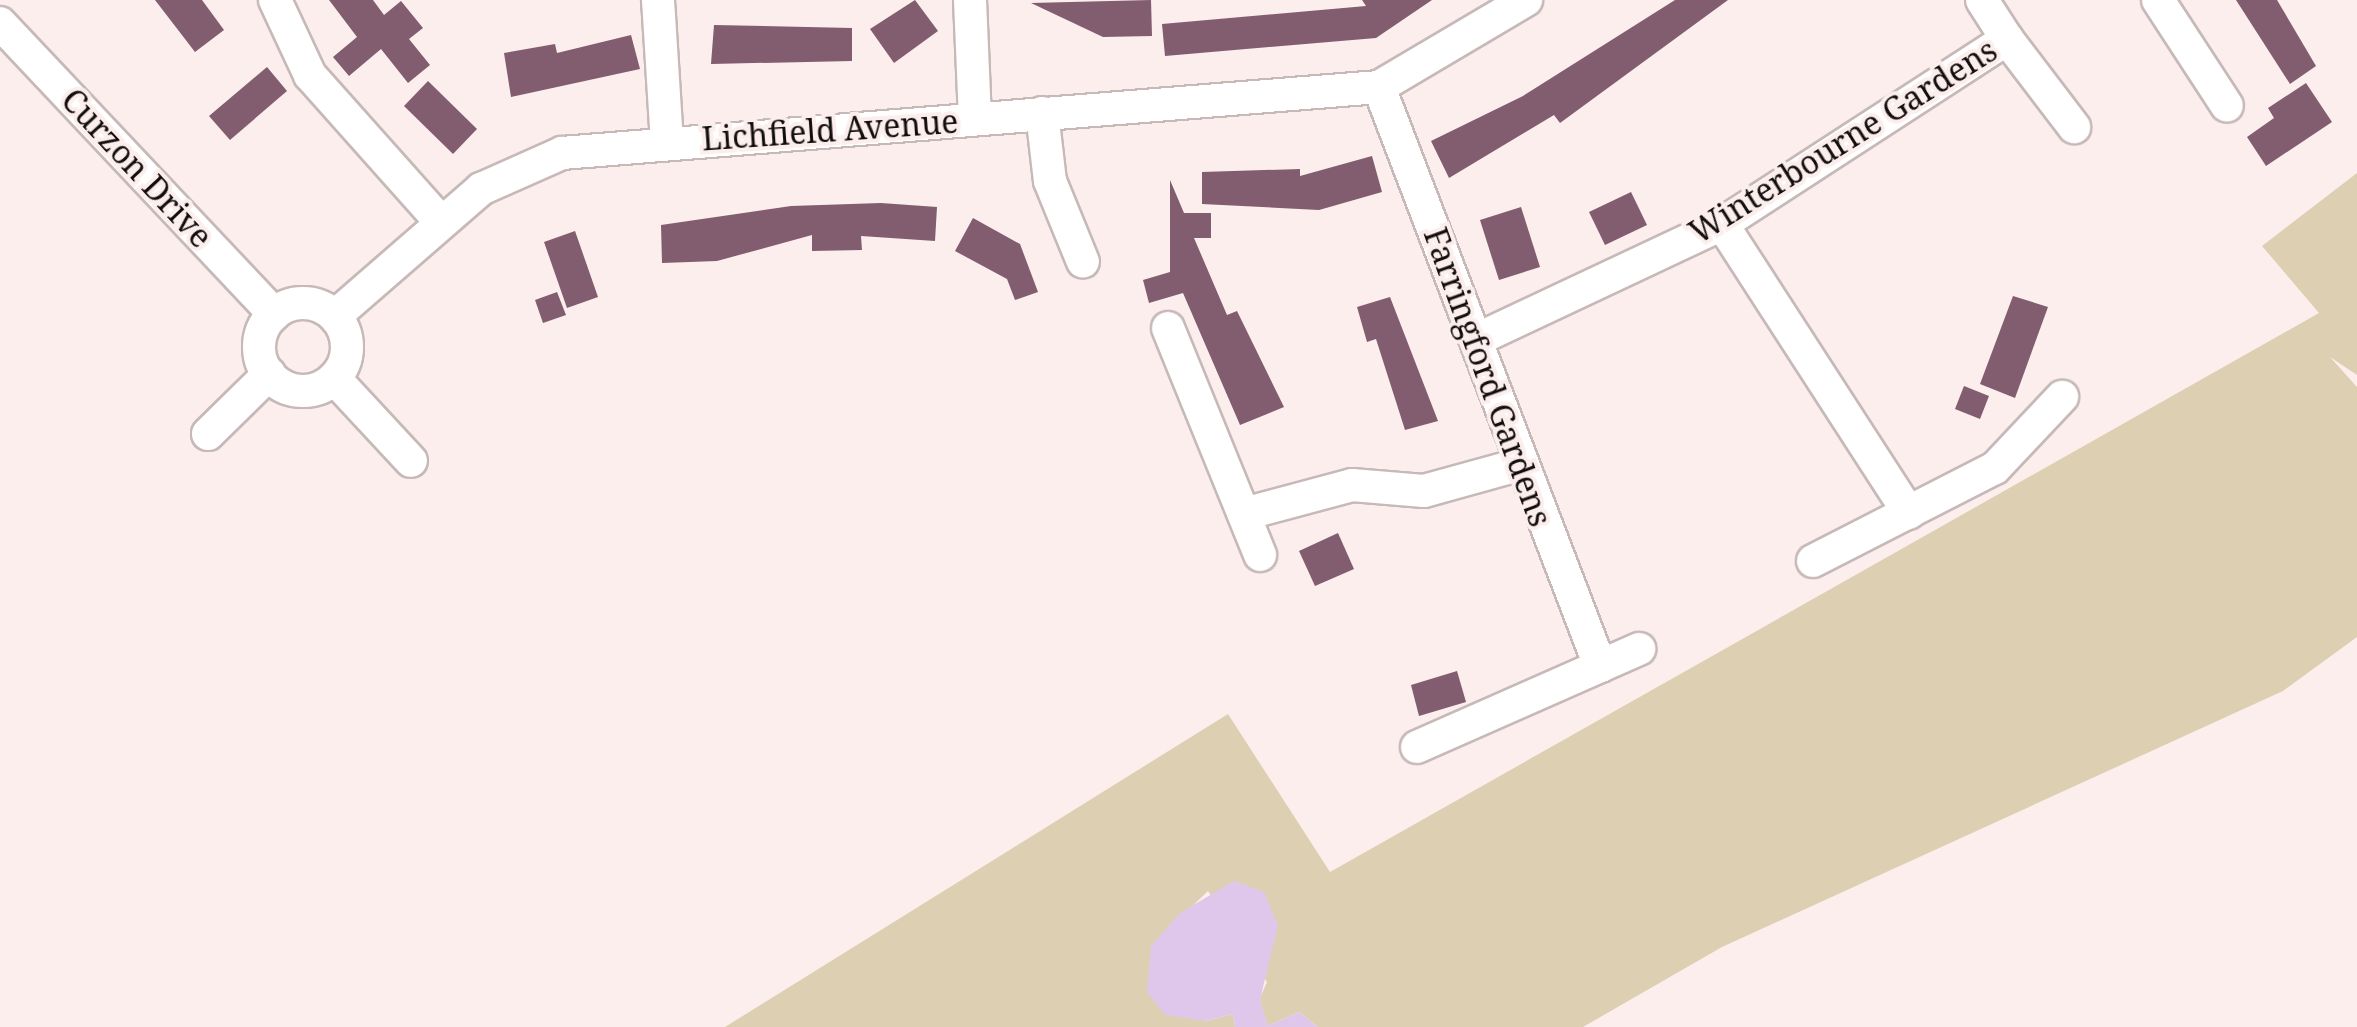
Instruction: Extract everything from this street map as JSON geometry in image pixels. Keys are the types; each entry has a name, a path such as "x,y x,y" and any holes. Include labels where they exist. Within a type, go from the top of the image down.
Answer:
{"street":[{"path":"275,0 310,76 440,220"},
{"path":"658,0 667,142"},
{"path":"970,0 975,118"},
{"path":"1379,87 1526,0"},
{"name":"Winterbourne Gardens","path":"1476,340 1722,224 2007,39 1982,0"},
{"path":"2158,0 2227,106"},
{"name":"Curzon Drive","path":"0,22 274,314"},
{"path":"2007,39 2074,127"},
{"name":"Lichfield Avenue","path":"334,316 440,220 494,181 562,154 667,142 1379,87"},
{"name":"Farringford Gardens","path":"1379,87 1476,340 1518,465 1600,666"},
{"path":"1042,113 1050,181 1083,262"},
{"path":"1722,224 1910,513"},
{"path":"298,303 334,316 347,354 334,378 294,390 269,374 260,336 274,314 298,303"},
{"path":"1168,328 1260,555"},
{"path":"208,434 269,374"},
{"path":"334,378 411,461"},
{"path":"1813,560 1995,468 2062,397"},
{"path":"1244,514 1352,484 1424,491 1518,465"},
{"path":"1417,748 1639,648"}],"shaded area":[{"path":"2357,173 2357,375 2330,357 2357,387 2357,637 2283,691 1722,947 1583,1027 1318,1027 1299,1012 1268,1026 1259,1000 1267,982 1208,891 1151,946 1206,1021 1233,1014 1235,1027 725,1027 1228,714 1330,872 2319,313 2262,246"},
{"path":"1234,881 1264,892 1278,925 1260,1000 1268,1026 1299,1012 1318,1027 1235,1027 1233,1014 1206,1021 1165,1015 1147,992 1151,946 1180,913"}],"building":[{"path":"155,0 202,0 224,30 195,52"},
{"path":"329,0 373,0 384,15 401,1 423,28 409,39 430,65 408,83 381,49 349,76 333,57 357,37"},
{"path":"915,0 938,31 894,63 870,29"},
{"path":"1151,0 1152,36 1103,37 1031,3"},
{"path":"1362,0 1432,0 1376,38 1165,56 1162,24 1366,6"},
{"path":"1675,0 1728,0 1560,123 1554,115 1449,178 1431,141 1523,96"},
{"path":"2236,0 2277,0 2316,66 2290,84"},
{"path":"714,25 852,28 852,61 711,64"},
{"path":"631,35 640,69 511,97 504,53 555,44 557,53"},
{"path":"267,67 287,91 230,140 209,116"},
{"path":"428,81 477,129 453,154 404,106"},
{"path":"2306,83 2332,122 2266,166 2247,137 2274,118 2268,108"},
{"path":"1372,156 1382,192 1319,210 1202,204 1202,172 1300,169 1300,176"},
{"path":"1170,180 1184,213 1211,213 1211,238 1194,238 1227,315 1237,311 1284,407 1240,425 1183,293 1149,303 1143,280 1170,272"},
{"path":"1631,192 1647,225 1605,245 1589,212"},
{"path":"881,203 937,207 935,241 861,236 862,250 812,251 812,235 717,261 662,263 661,225 791,206"},
{"path":"1521,207 1540,267 1499,280 1480,220"},
{"path":"973,218 1020,244 1038,292 1015,300 1007,279 955,251"},
{"path":"575,231 598,297 567,308 544,242"},
{"path":"557,292 566,315 543,323 535,300"},
{"path":"2013,296 2048,307 2015,398 1980,384"},
{"path":"1390,297 1438,421 1405,430 1376,339 1367,342 1357,307"},
{"path":"1964,386 1989,396 1980,419 1955,409"},
{"path":"1338,533 1354,569 1315,586 1299,551"},
{"path":"1457,671 1466,702 1419,716 1411,685"}]}
